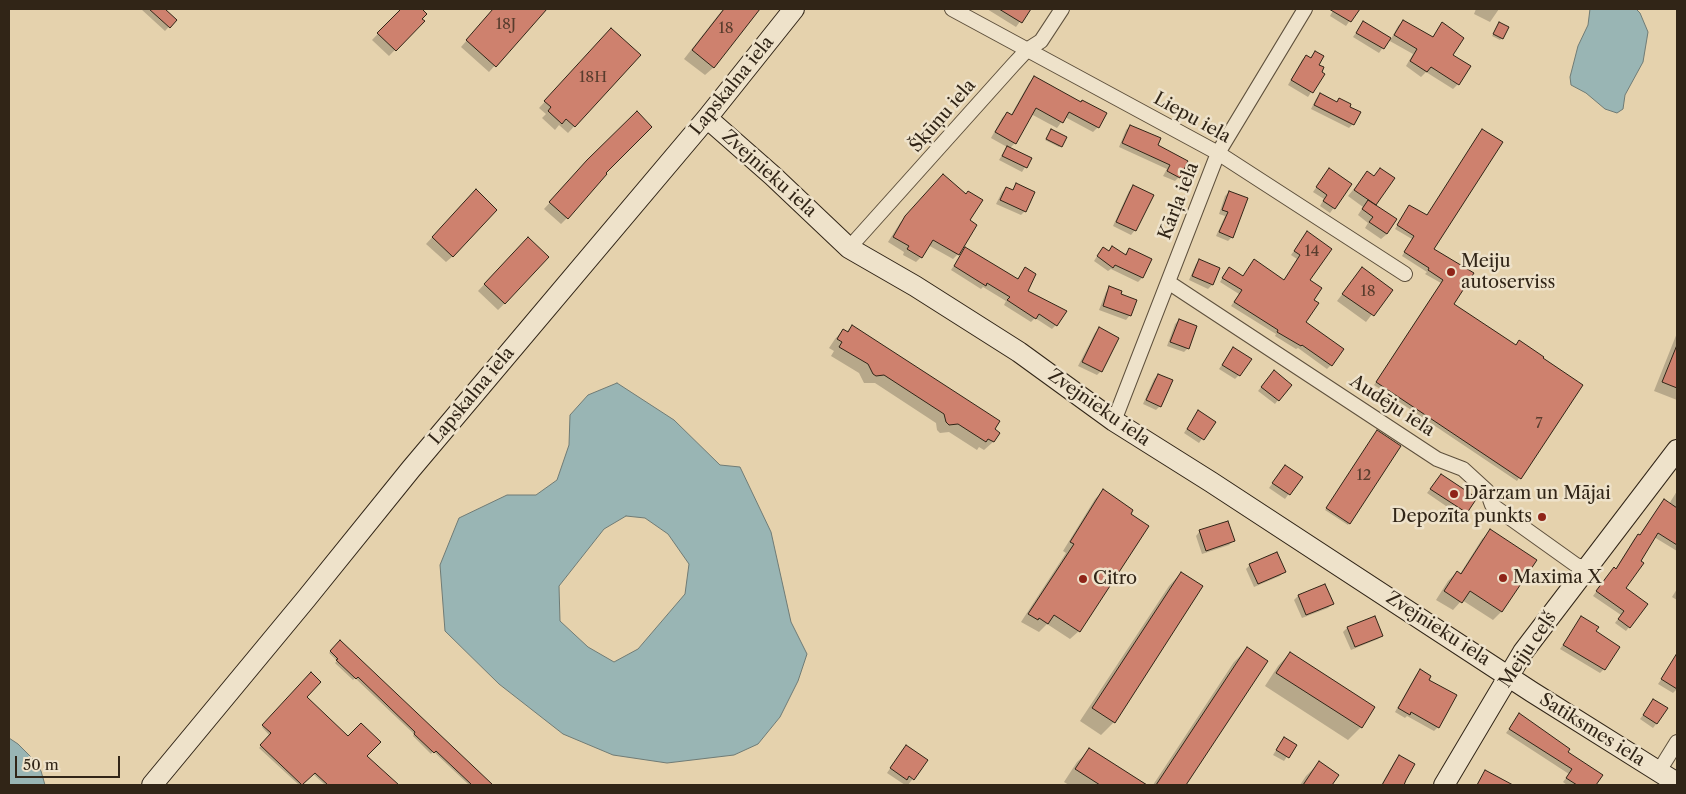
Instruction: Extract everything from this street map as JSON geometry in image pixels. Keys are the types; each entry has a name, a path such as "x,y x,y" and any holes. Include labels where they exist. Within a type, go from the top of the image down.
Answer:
{"street":[{"name":"Lapskalna iela","path":"152,785 411,469 707,118 794,9"},
{"name":"Liepu iela","path":"952,9 1218,153 1405,274"},
{"name":"Šķūņu iela","path":"850,248 1027,50 1041,41 1062,9"},
{"name":"Kārļa iela","path":"1114,420 1218,153 1305,9"},
{"name":"Zvejnieku iela","path":"707,118 850,248 915,286 1019,352 1114,420 1508,676"},
{"name":"Audēju iela","path":"1168,282 1437,459 1463,469 1487,491 1492,505 1576,566 1586,568"},
{"name":"Meiju ceļš","path":"1444,785 1523,652 1677,450"},
{"name":"Satiksmes iela","path":"1508,676 1677,783"},
{"path":"1658,771 1677,742"}],"water":[{"path":"1590,9 1636,9 1640,13 1648,32 1643,62 1625,95 1623,109 1617,113 1605,109 1586,93 1571,85 1570,77 1578,46 1588,25"},
{"path":"617,383 674,420 720,465 740,467 771,532 791,622 807,654 798,681 780,717 758,744 734,755 667,763 613,755 563,734 499,684 445,631 440,565 459,518 507,495 536,495 557,480 569,445 570,415 588,395","holes":["626,516 645,518 668,534 689,564 685,594 638,649 614,662 588,647 560,621 559,586 604,529"]},
{"path":"9,738 35,761 41,771 45,785 9,785"}],"building":[{"path":"149,9 165,9 177,20 170,28"},
{"path":"401,9 422,9 427,14 422,19 425,21 396,51 377,33"},
{"path":"493,9 547,9 496,67 466,40"},
{"path":"724,9 760,9 714,68 692,50"},
{"path":"999,9 1031,9 1022,23"},
{"path":"1329,9 1360,9 1351,22"},
{"path":"1403,20 1433,37 1442,22 1464,38 1453,55 1471,66 1459,85 1431,67 1427,72 1410,61 1417,49 1394,35"},
{"path":"1363,21 1391,38 1384,49 1356,33"},
{"path":"1499,22 1509,27 1503,39 1493,34"},
{"path":"611,28 641,55 575,127 566,119 562,124 548,111 551,107 544,101"},
{"path":"1315,51 1324,56 1319,65 1324,67 1322,72 1325,74 1313,93 1291,80 1306,55 1311,58"},
{"path":"1034,76 1081,102 1082,100 1107,113 1099,128 1069,112 1063,123 1036,108 1016,144 995,132 1007,112 1012,115"},
{"path":"1320,93 1337,102 1339,98 1351,104 1350,107 1361,112 1354,125 1314,105"},
{"path":"637,111 652,127 606,173 568,219 549,202 587,160"},
{"path":"1130,125 1161,138 1158,145 1188,161 1180,178 1167,171 1170,165 1122,143"},
{"path":"1051,129 1067,137 1062,147 1046,139"},
{"path":"1482,129 1503,142 1434,249 1474,273 1454,304 1516,345 1519,340 1583,385 1521,479 1376,382 1443,280 1428,270 1429,268 1404,252 1414,236 1397,225 1409,205 1427,215"},
{"path":"1007,146 1032,158 1027,168 1002,156"},
{"path":"1329,168 1352,184 1335,209 1323,201 1327,195 1316,187"},
{"path":"1380,168 1395,178 1376,205 1354,190 1367,171 1374,176"},
{"path":"943,174 966,194 968,191 983,200 970,220 977,225 959,255 933,240 922,258 907,249 909,246 893,237 905,216"},
{"path":"1016,183 1035,192 1026,212 1000,200 1006,187 1013,190"},
{"path":"1133,185 1154,195 1136,231 1116,222"},
{"path":"476,189 497,210 453,257 432,237"},
{"path":"1229,191 1248,198 1233,238 1219,232 1228,212 1222,210"},
{"path":"1368,200 1397,219 1387,234 1369,222 1373,217 1362,209"},
{"path":"1307,231 1332,249 1310,280 1322,288 1314,300 1319,303 1306,322 1344,349 1332,366 1302,345 1277,332 1278,330 1234,302 1242,290 1222,278 1229,267 1243,276 1254,259 1284,280 1300,255 1294,251"},
{"path":"528,237 549,257 505,304 484,284"},
{"path":"1112,246 1126,255 1129,248 1152,259 1143,278 1115,265 1113,268 1097,256 1103,247 1109,251"},
{"path":"965,247 1018,279 1025,267 1036,274 1028,291 1067,311 1057,326 1039,314 1036,319 1007,300 1010,297 987,283 986,286 954,266"},
{"path":"1199,259 1220,268 1213,285 1192,276"},
{"path":"1362,267 1393,290 1374,316 1342,294"},
{"path":"1109,286 1122,291 1121,294 1137,300 1131,316 1103,306"},
{"path":"1179,319 1197,326 1189,349 1170,342"},
{"path":"852,325 1000,421 995,429 1000,433 994,442 988,439 986,442 958,424 949,425 944,414 884,375 876,376 868,364 839,347 842,342 837,339 843,329 848,332"},
{"path":"1099,327 1119,338 1102,372 1082,362"},
{"path":"1677,345 1677,388 1662,382"},
{"path":"1233,347 1252,359 1240,376 1222,365"},
{"path":"1274,370 1292,385 1279,401 1261,387"},
{"path":"1158,374 1173,380 1161,407 1146,400"},
{"path":"1198,410 1216,422 1204,440 1187,429"},
{"path":"1377,430 1401,446 1350,524 1326,508"},
{"path":"1285,465 1303,477 1290,495 1272,483"},
{"name":"Dārzam un Mājai","path":"1441,474 1477,498 1467,513 1430,489"},
{"name":"Citro","path":"1103,489 1133,510 1131,514 1149,526 1080,632 1054,615 1048,624 1039,618 1038,620 1028,614 1074,544 1070,542"},
{"path":"1664,499 1677,508 1677,545 1658,533 1641,561 1644,563 1626,588 1648,604 1630,628 1618,619 1624,611 1596,591 1614,567 1616,569 1638,534 1640,535"},
{"path":"1228,521 1235,541 1206,551 1199,530"},
{"path":"1490,529 1537,560 1502,612 1470,591 1462,603 1444,591 1457,571 1461,574"},
{"path":"1277,552 1286,572 1258,584 1249,564"},
{"path":"1181,572 1203,586 1115,723 1092,708"},
{"path":"1325,584 1334,604 1306,615 1298,595"},
{"path":"1375,616 1383,636 1355,647 1347,627"},
{"path":"1581,616 1599,627 1596,631 1620,647 1605,670 1563,645"},
{"path":"340,640 493,785 472,785 436,751 434,753 358,677 356,679 336,660 338,659 330,651"},
{"path":"1247,647 1268,661 1186,785 1156,785"},
{"path":"1290,652 1375,707 1362,728 1276,673"},
{"path":"1677,653 1677,689 1661,679"},
{"path":"1420,669 1431,676 1429,680 1457,695 1439,728 1411,712 1410,715 1398,708"},
{"path":"311,672 321,682 307,697 348,736 361,723 381,742 367,756 399,785 328,785 315,773 302,785 260,745 271,733 262,725"},
{"path":"1653,699 1668,708 1657,724 1643,715"},
{"path":"1519,713 1570,749 1568,752 1603,775 1596,785 1577,785 1566,778 1572,769 1509,729"},
{"path":"1284,737 1297,745 1289,758 1276,750"},
{"path":"906,745 928,760 914,780 909,776 907,780 890,768"},
{"path":"1089,748 1147,785 1100,785 1075,769"},
{"path":"1399,755 1415,764 1404,785 1382,785"},
{"path":"1319,761 1339,775 1332,785 1303,785"},
{"path":"1485,770 1513,785 1477,785"}],"place":[{"name":"Meiju autoserviss","path":"1451,272"},
{"name":"Dārzam un Mājai","path":"1454,494"},
{"name":"Depozīta punkts","path":"1542,517"},
{"name":"Maxima X","path":"1503,578"},
{"name":"Citro","path":"1083,579"}]}
